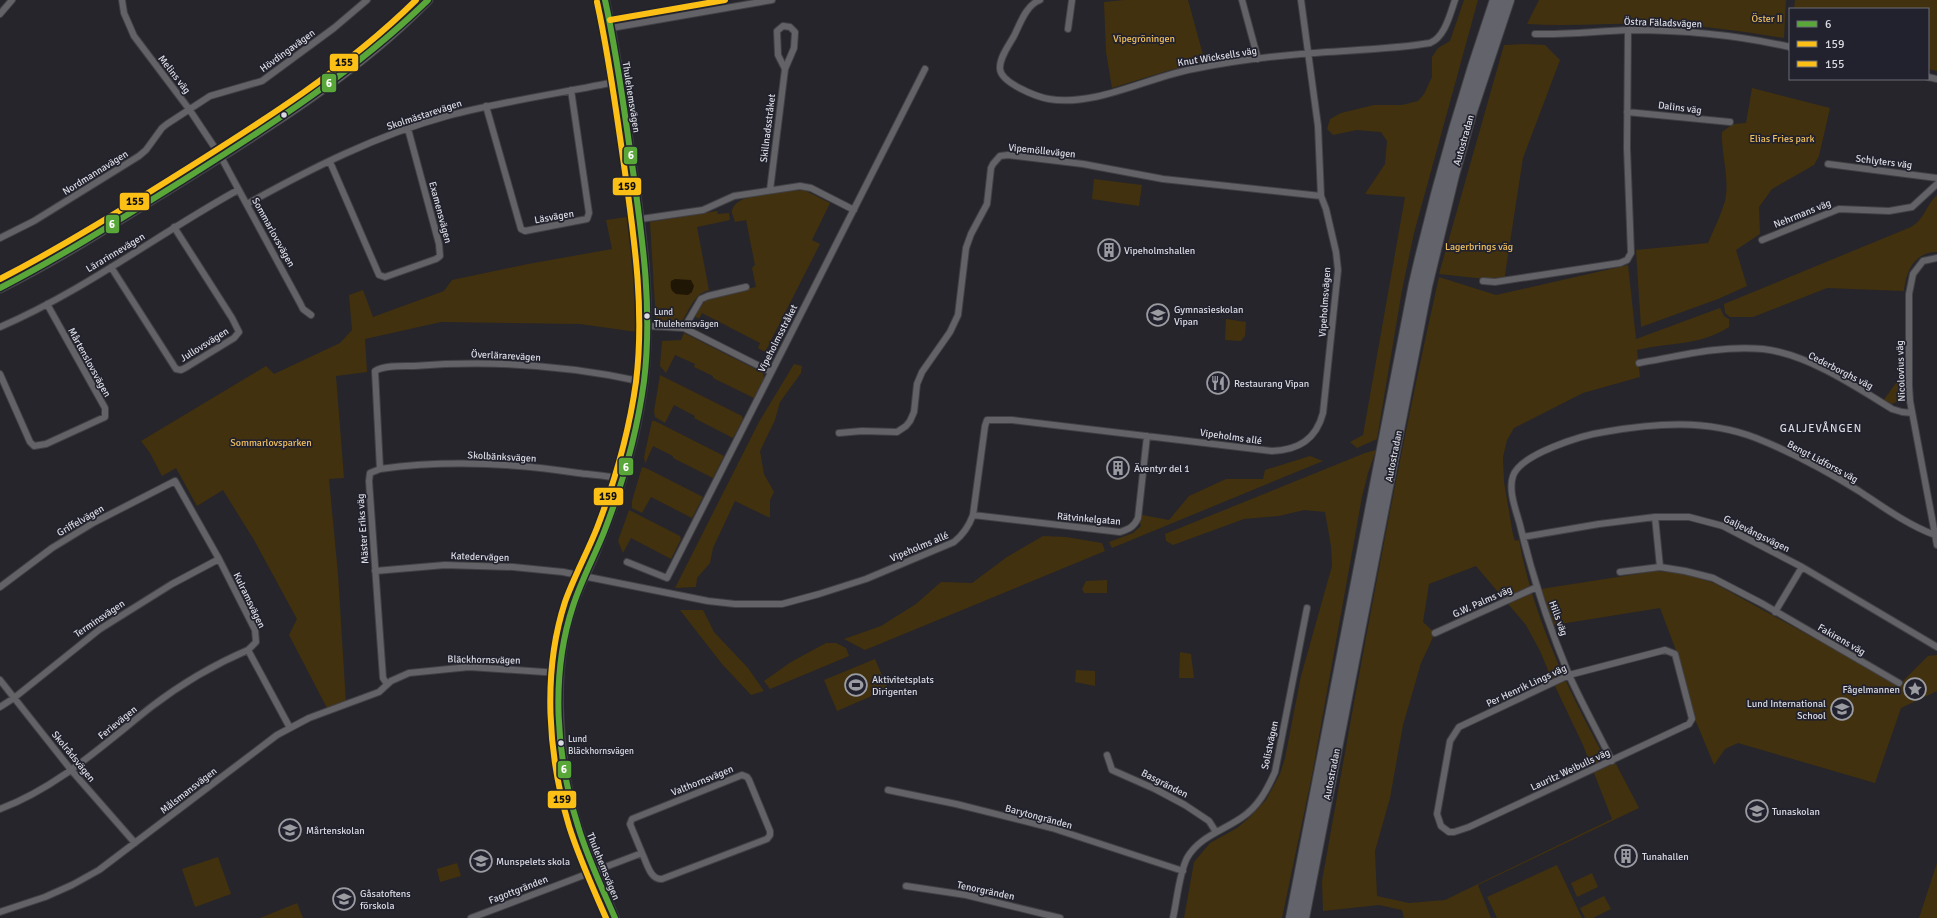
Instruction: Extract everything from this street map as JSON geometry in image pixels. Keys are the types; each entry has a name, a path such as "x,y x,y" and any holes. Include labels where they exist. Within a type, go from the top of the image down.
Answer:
{"highway":[{"path":"1460,109 1487,0"},
{"name":"Autostradan","path":"1292,918 1408,316 1432,212 1460,109 1496,0"},
{"name":"Autostradan","path":"1303,918 1426,286 1453,175 1508,0"},
{"path":"1501,19 1512,0"}],"main road":[{"path":"0,288 55,260 221,157 284,115 350,68 384,41 428,0"}],"street":[{"path":"0,14 12,0"},
{"name":"Melins väg","path":"122,0 124,14 134,36 189,109 221,157"},
{"name":"Hövdingavägen","path":"189,109 210,96 262,81 334,28 367,0"},
{"name":"Thulehemsvägen","path":"605,0 620,81 641,219 647,278 648,326 644,382 633,444 623,480 571,611 564,638 559,673 559,705 570,800 584,845 615,918"},
{"path":"611,28 772,0"},
{"name":"Knut Wicksells väg","path":"1040,0 1030,6 1002,60 1000,72 1006,79 1042,98 1056,100 1070,100 1121,90 1185,70 1308,53 1430,43 1439,37 1456,0"},
{"path":"1068,29 1072,0"},
{"path":"1242,0 1258,59"},
{"name":"Vipeholmsvägen","path":"1266,451 1291,449 1307,442 1318,428 1323,413 1338,270 1326,209 1321,196 1318,126 1301,0"},
{"name":"Skillnadsstråket","path":"770,190 785,69 794,48 796,37 795,32 790,26 783,26 777,31 778,55 785,69"},
{"path":"1483,281 1504,281 1620,264 1627,260 1631,253 1627,112 1628,30"},
{"name":"Östra Fäladsvägen","path":"1535,34 1571,35 1628,30 1667,30 1730,36 1789,47"},
{"name":"Vipeholmsstråket","path":"627,562 667,578 925,69"},
{"name":"Skolmästarevägen","path":"247,204 359,148 408,129 486,106 620,81"},
{"name":"Läsvägen","path":"486,106 521,229 525,231 578,222 587,219 589,213 571,90"},
{"name":"Nordmannavägen","path":"0,238 34,221 135,158 146,150 162,128 189,109"},
{"name":"Dalins väg","path":"1627,112 1730,122"},
{"name":"Examensvägen","path":"330,162 379,275 382,277 388,276 436,259 440,256 439,244 408,129"},
{"name":"Vipemöllevägen","path":"839,433 862,431 897,432 906,426 910,421 914,412 917,384 922,372 950,332 958,315 966,248 971,234 987,204 993,164 1000,156 1008,155 1083,164 1163,179 1321,196"},
{"name":"Sommarlovsvägen","path":"221,157 300,303 311,315"},
{"name":"Schlyters väg","path":"1828,164 1937,178"},
{"name":"Nehrmans väg","path":"1762,240 1839,209 1889,211 1912,207 1937,184"},
{"path":"641,219 706,209 734,196 806,186 854,210"},
{"name":"Lärarinnevägen","path":"0,327 47,304 238,190"},
{"name":"Jullovsvägen","path":"111,267 174,367 178,370 186,368 234,338 239,332 232,318 174,227"},
{"name":"Nicolovius väg","path":"1937,258 1928,259 1919,264 1913,274 1909,294 1909,385 1912,413 1937,545"},
{"path":"684,328 701,299 746,288"},
{"name":"Mårtenslovsvägen","path":"0,374 30,442 34,446 46,444 105,417 105,408 47,304"},
{"path":"648,326 684,328 771,372"},
{"name":"Cederborghs väg","path":"1639,363 1723,349 1763,349 1788,355 1819,368 1892,409 1912,413"},
{"name":"Överlärarevägen","path":"380,469 374,378 375,371 379,369 473,363 574,370 644,382"},
{"name":"Vipeholms allé","path":"585,577 708,601 735,604 782,604 866,579 954,542 965,532 973,515 987,420 1012,420 1266,451"},
{"name":"Bengt Lidforss väg","path":"1513,474 1522,465 1544,451 1565,442 1594,434 1644,425 1667,424 1707,426 1756,438 1850,486 1920,530 1935,535"},
{"name":"Rätvinkelgatan","path":"973,515 1120,532 1128,530 1135,524 1138,518 1147,436"},
{"name":"Skolbänksvägen","path":"380,469 455,464 508,465 568,471 623,480"},
{"name":"Mäster Eriks väg","path":"380,469 372,471 369,476 383,678 387,684"},
{"name":"Hills väg","path":"1513,474 1512,486 1523,537 1537,587 1569,675 1612,761"},
{"name":"Kulramsvägen","path":"175,480 219,559 256,633 256,642 248,650"},
{"name":"Griffelvägen","path":"0,587 52,548 93,523 175,480"},
{"path":"1655,517 1660,567"},
{"name":"Galjevångsvägen","path":"1523,537 1599,524 1655,517 1690,518 1723,526 1802,567 1937,647"},
{"name":"Terminsvägen","path":"0,707 14,698 100,629 172,584 219,559"},
{"name":"Katedervägen","path":"375,571 446,565 480,565 547,570 585,577"},
{"name":"Fakirens väg","path":"1620,572 1660,567 1713,578 1776,612 1899,683"},
{"path":"1776,612 1802,567"},
{"name":"G.W. Palms väg","path":"1435,634 1537,587"},
{"name":"Solistvägen","path":"1173,918 1187,858 1205,838 1236,822 1249,812 1265,793 1275,772 1307,608"},
{"path":"248,650 290,728"},
{"name":"Ferievägen","path":"0,809 16,803 72,770 184,683 248,650"},
{"name":"Per Henrik Lings väg","path":"1449,832 1441,826 1437,814 1447,754 1454,733 1460,727 1569,675 1658,652 1671,651 1675,654 1691,715"},
{"name":"Bläckhornsvägen","path":"387,684 403,674 444,668 485,667 559,673"},
{"name":"Skolrådsvägen","path":"0,680 72,770 135,843"},
{"name":"Målsmansvägen","path":"0,912 45,897 72,885 99,870 252,753 290,728 328,710 379,692 387,684"},
{"name":"Lauritz Weibulls väg","path":"1449,832 1454,832 1483,821 1685,726 1691,722 1691,715"},
{"name":"Basgränden","path":"1107,755 1112,770 1121,772 1175,799 1210,820 1216,832"},
{"name":"Valthornsvägen","path":"742,776 747,777 749,780 770,831 770,836 767,839 662,879 656,879 653,877 642,853 630,824 632,819 742,776"},
{"name":"Barytongränden","path":"888,790 956,804 1052,828 1183,871"},
{"path":"595,870 642,853"},
{"name":"Fagottgränden","path":"471,918 595,870"},
{"name":"Tenorgränden","path":"906,886 966,895 1060,918"}],"green space":[{"name":"Vipegröningen","path":"1124,0 1188,0 1205,62 1170,70 1112,88 1106,52 1104,2"},
{"path":"1464,0 1478,0 1414,233 1402,290 1377,439 1357,448 1350,442 1363,435 1405,197 1365,194 1385,164 1387,141 1381,132 1357,130 1333,135 1327,129 1330,119 1341,113 1374,105 1402,105 1418,101 1424,94 1432,77 1432,57 1438,48 1450,41"},
{"name":"Öster II","path":"1539,0 1786,0 1784,38 1740,31 1667,24 1527,24"},
{"path":"1795,0 1937,0 1937,71 1929,69 1929,8 1794,8"},
{"name":"Lagerbrings väg","path":"1504,45 1545,45 1560,60 1523,158 1504,281 1439,274"},
{"name":"Elias Fries park","path":"1752,88 1830,108 1819,156 1814,165 1772,189 1759,207 1760,234 1736,250 1747,286 1718,299 1641,327 1636,250 1708,243 1722,212 1725,201 1726,175 1722,132 1733,124 1746,123"},
{"path":"1094,179 1142,185 1139,206 1092,199"},
{"path":"804,190 830,203 812,240 820,244 765,352 758,348 760,343 702,313 699,319 695,316 702,302 711,296 756,287 752,268 755,265 746,220 735,222 732,213 734,206 741,200 762,194"},
{"path":"1937,195 1937,252 1922,255 1917,259 1909,270 1904,291 1827,288 1753,317 1730,317 1725,313 1724,304 1911,227 1916,224"},
{"path":"717,211 718,214 729,213 730,220 697,227 709,290 696,298 682,321 656,322 650,222"},
{"name":"Sommarlovsparken","path":"634,216 641,267 644,333 580,324 441,322 365,339 367,372 336,376 344,478 329,479 338,574 346,704 328,710 289,635 297,619 254,540 223,490 197,506 176,468 162,476 150,453 141,441 266,366 274,374 340,343 352,330 349,295 363,290 373,317 444,291 452,280 528,264 612,249 606,220"},
{"path":"1628,265 1636,339 1720,308 1724,316 1729,319 1729,327 1718,333 1696,341 1637,350 1640,377 1583,393 1514,428 1507,440 1503,457 1504,482 1513,535 1515,541 1519,540 1525,569 1544,628 1555,656 1595,739 1609,765 1616,764 1639,808 1478,885 1491,918 1404,918 1402,910 1379,905 1323,911 1322,881 1363,654 1407,427 1439,277 1496,295","holes":["1476,566 1526,625 1540,651 1583,745 1612,819 1445,900 1409,903 1377,896 1375,851 1390,798 1403,725 1421,663 1435,633 1423,622 1429,584"]},
{"path":"1226,319 1246,322 1245,336 1241,341 1225,340"},
{"path":"684,333 763,373 764,378 754,398 713,378 713,376 694,367 695,364 675,355 666,373 660,366 662,341 681,340"},
{"path":"794,364 802,366 801,373 780,402 775,420 760,451 764,474 774,492 770,500 770,518 735,501 713,548 710,563 697,578 696,587 675,588 759,422"},
{"path":"1904,372 1903,399 1892,404 1883,401"},
{"path":"660,375 742,416 743,419 733,438 694,418 695,416 674,405 665,423 655,417 654,411"},
{"path":"652,421 655,421 724,456 713,478 653,446 645,464 644,457"},
{"path":"1376,450 1362,497 1312,775 1282,918 1184,918 1194,862 1210,843 1237,828 1250,817 1266,800 1280,774 1285,758 1301,676 1332,566 1331,546 1325,512 1304,510 1279,516 1244,519 1173,545 1166,541 1165,534 1365,453"},
{"path":"1310,456 1323,461 1112,548 1109,542 1133,533 1141,526 1137,514 1169,520 1189,496 1226,479 1263,479 1265,470"},
{"path":"642,467 703,497 692,518 651,497 642,513 632,508 632,501"},
{"path":"629,510 680,536 681,539 671,559 631,538 623,553 618,541"},
{"path":"1043,536 1066,537 1102,543 1105,551 865,650 844,639 881,626 916,604 941,582 972,583 1007,557"},
{"path":"1656,571 1682,573 1714,583 1899,685 1928,656 1937,655 1937,691 1901,708 1875,783 1738,743 1725,749 1714,765 1695,719 1677,653 1660,608 1554,625 1541,589"},
{"path":"1107,580 1107,593 1084,593 1082,589 1086,581"},
{"path":"680,610 703,610 714,632 748,668 764,691 751,695 722,664"},
{"path":"826,643 836,643 846,648 849,656 770,689 764,681 791,662"},
{"path":"1180,652 1191,654 1194,678 1179,678"},
{"name":"Aktivitetsplats Dirigenten","path":"875,659 888,689 837,711 824,680"},
{"path":"1076,670 1095,671 1095,686 1075,682"},
{"path":"218,857 231,894 195,907 182,869"},
{"path":"457,863 461,876 440,882 437,869"},
{"path":"1937,863 1937,918 1919,918"},
{"path":"1557,865 1582,918 1497,918 1487,897"},
{"path":"1592,873 1598,887 1577,897 1571,883"},
{"path":"1604,896 1611,909 1593,918 1585,918 1580,908"},
{"path":"297,903 303,918 260,918"}],"shaded area":[{"path":"675,279 691,280 694,286 692,292 688,295 674,293 671,289 671,281"}],"transit line":[{"name":"155","path":"0,279 69,241 273,114 361,49 416,0"},
{"name":"6","path":"0,288 71,249 117,221 217,159 280,117 342,74 400,26 428,0"},
{"name":"6","path":"605,0 620,82 643,245 647,299 646,354 641,400 633,439 623,476 604,532 576,597 566,632 561,660 559,716 565,772 578,826 595,872 615,918"},
{"name":"155","path":"610,20 725,0"},
{"name":"159","path":"597,2 612,83 635,246 639,300 638,355 633,401 625,438 610,492 597,528 572,583 558,629 553,657 550,714 556,771 569,826 606,918"}],"place":[{"name":"Vipeholmshallen","path":"1109,250"},
{"name":"Gymnasieskolan Vipan","path":"1158,315"},
{"name":"Lund Thulehemsvägen","path":"647,316"},
{"name":"Restaurang Vipan","path":"1218,383"},
{"name":"Äventyr del 1","path":"1118,468"},
{"name":"Aktivitetsplats Dirigenten","path":"856,685"},
{"name":"Fågelmannen","path":"1915,689"},
{"name":"Lund International School","path":"1842,709"},
{"name":"Lund Bläckhornsvägen","path":"561,743"},
{"name":"Tunaskolan","path":"1757,811"},
{"name":"Mårtenskolan","path":"290,830"},
{"name":"Tunahallen","path":"1626,856"},
{"name":"Munspelets skola","path":"481,861"},
{"name":"Gåsatoftens förskola","path":"344,899"}],"district":[{"name":"GALJEVÅNGEN","path":"1821,428"}]}
